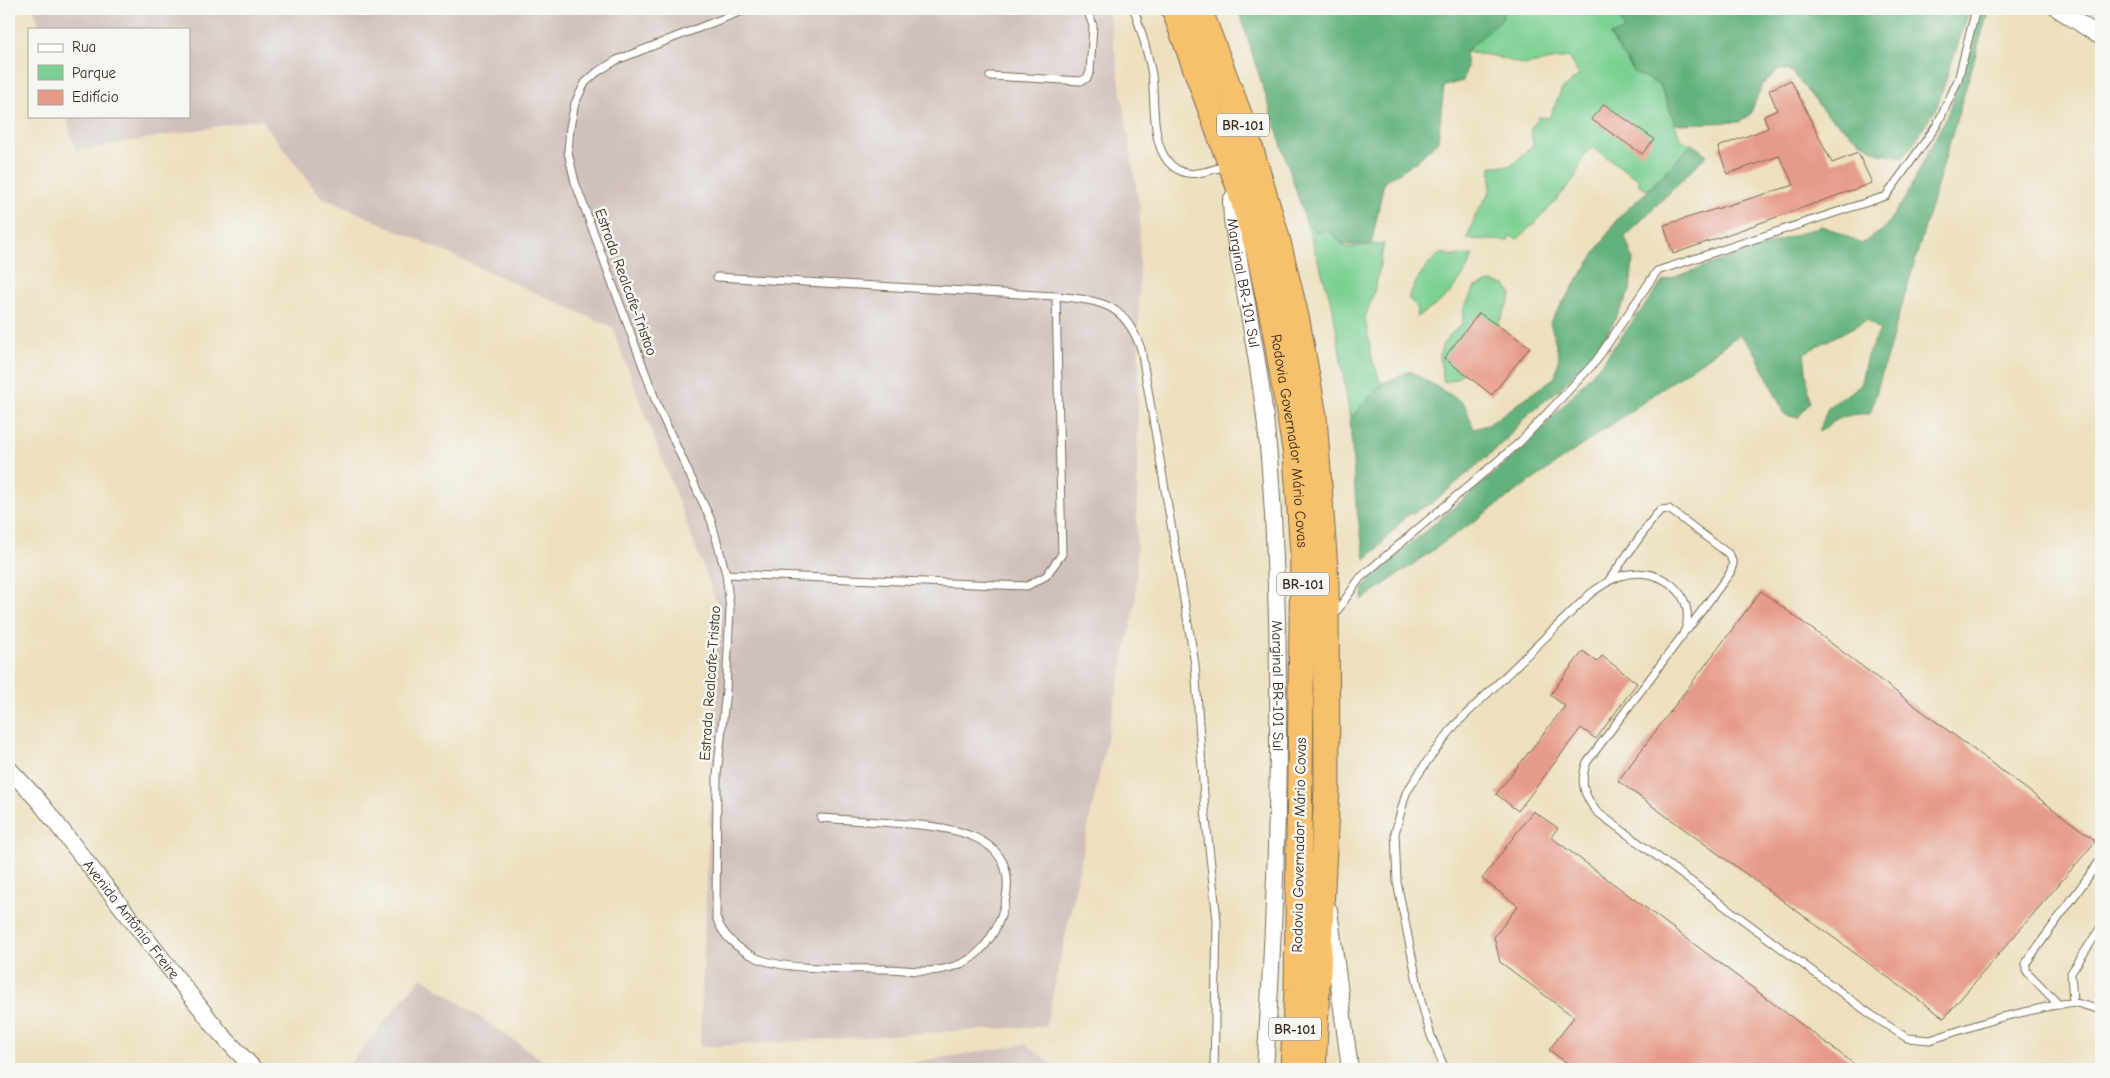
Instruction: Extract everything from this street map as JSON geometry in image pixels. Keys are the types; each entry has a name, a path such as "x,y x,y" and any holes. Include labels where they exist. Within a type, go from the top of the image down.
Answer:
{"highway":[{"name":"Rodovia Governador Mário Covas","path":"1174,9 1259,252 1275,329 1296,455 1304,552 1297,979 1293,1069"},
{"name":"Rodovia Governador Mário Covas","path":"1199,9 1245,130 1279,244 1297,321 1314,416 1326,583 1327,788 1313,1069"},
{"path":"1214,9 1251,112 1279,244"}],"street":[{"path":"2058,9 2101,37"},
{"name":"Marginal BR-101 Sul","path":"1234,176 1231,201 1232,219 1258,365 1266,428 1276,575 1280,751 1274,935 1265,1069"},
{"name":"Avenida Antônio Freire","path":"9,769 38,800 220,1033 254,1069"},
{"path":"1324,870 1350,1069"}],"lane":[{"name":"Estrada Realcafe-Tristao","path":"747,9 617,60 597,72 585,83 575,103 570,127 568,152 575,182 655,398 684,466 711,520 726,574 730,609 726,690 717,775 716,917 721,930 733,944 757,958 784,965 936,971 965,962 979,951 994,934 1004,905 1007,886 1005,868 996,853 983,841 961,831 935,826 821,818"},
{"path":"990,76 1081,81 1087,78 1090,72 1093,26 1087,9"},
{"path":"1134,9 1152,75 1155,132 1163,153 1170,163 1182,172 1234,176"},
{"path":"1326,628 1360,578 1520,442 1596,360 1657,271 1886,196 1937,125 1958,80 1976,9"},
{"path":"717,278 1056,296 1092,300 1111,307 1126,319 1135,332 1141,349 1195,664 1205,810 1217,921 1214,1069"},
{"path":"726,574 1028,586 1046,576 1062,554 1056,296"},
{"path":"1608,581 1661,510 1669,509 1730,555 1733,564 1730,573 1587,762 1583,772 1583,787 1587,800 1597,812 1873,1016 1907,1038 1930,1040 1998,1018 2059,1004 2073,1002 2101,1010"},
{"path":"1445,1069 1431,1036 1421,1001 1397,882 1395,833 1406,793 1455,725 1591,593 1608,581 1628,574 1644,573 1660,576 1673,585 1682,597 1687,609 1687,623 1682,636"},
{"path":"2059,1004 2029,974 2026,970 2026,963 2101,858"},
{"path":"2073,1002 2070,982 2071,973 2101,927"}],"shaded area":[{"path":"34,9 1108,9 1140,209 1136,601 1046,1026 700,1047 718,606 612,327 320,196 261,119 76,151 67,118 190,118 190,28 40,28"},
{"path":"422,977 555,1069 345,1069"},
{"path":"1026,1044 1058,1069 874,1069"},
{"path":"1220,1065 1220,1069 1115,1069"}],"green space":[{"path":"1238,9 1501,9 1503,18 1465,52 1467,67 1463,81 1444,86 1438,141 1417,161 1384,182 1371,245 1344,245 1328,230 1318,232 1306,222"},
{"path":"1501,9 1598,9 1617,14 1625,30 1610,36 1634,72 1660,85 1681,140 1692,144 1648,190 1639,185 1639,180 1592,147 1585,155 1576,176 1567,188 1518,239 1509,236 1508,241 1467,239 1476,214 1490,191 1491,166 1511,166 1533,145 1531,128 1539,117 1549,118 1562,89 1579,75 1568,57 1524,65 1494,56 1465,52 1503,18"},
{"path":"1598,9 1970,9 1936,109 1904,157 1880,154 1857,139 1825,113 1791,71 1779,69 1762,85 1750,115 1740,122 1676,124 1660,85 1634,72 1610,35 1625,30 1617,14"},
{"path":"1979,9 1989,9 1870,414 1855,414 1843,417 1819,432 1828,407 1860,386 1867,356 1880,330 1867,320 1804,353 1810,402 1798,418 1785,415 1754,350 1739,335 1362,600 1364,588 1372,576 1525,447 1601,364 1663,281 1821,226 1839,232 1861,244 1883,230 1905,198 1951,107"},
{"path":"1692,144 1707,155 1625,237 1633,259 1630,291 1602,344 1560,389 1527,415 1502,444 1435,501 1405,517 1377,549 1365,559 1356,506 1350,419 1381,384 1410,371 1464,403 1474,429 1489,424 1555,377 1559,356 1550,322 1618,218 1657,182"},
{"path":"1306,222 1317,232 1328,230 1346,248 1384,243 1376,286 1365,318 1372,358 1381,384 1350,419 1333,308"},
{"path":"1441,253 1453,256 1473,255 1464,275 1451,292 1435,306 1416,317 1417,307 1408,298 1426,268"},
{"path":"1490,282 1505,285 1512,295 1489,344 1457,379 1444,382 1440,356 1443,343 1447,337 1462,325 1464,308 1475,287"}],"building":[{"path":"1791,80 1832,163 1858,153 1872,183 1673,254 1664,225 1794,185 1779,156 1727,174 1718,147 1768,128 1764,116 1777,110 1769,90"},
{"path":"1604,104 1654,139 1642,154 1591,119"},
{"path":"1479,313 1530,347 1492,395 1444,358"},
{"path":"1761,591 2096,841 1944,1018 1618,781"},
{"path":"1583,651 1597,662 1602,656 1637,683 1596,739 1581,728 1518,811 1496,794 1565,706 1550,695"},
{"path":"1533,811 1558,828 1551,837 1861,1069 1575,1069 1549,1050 1574,1017 1500,962 1494,937 1518,906 1482,879"}],"waterway":[{"path":"2101,426 2099,432 2101,440"}]}
